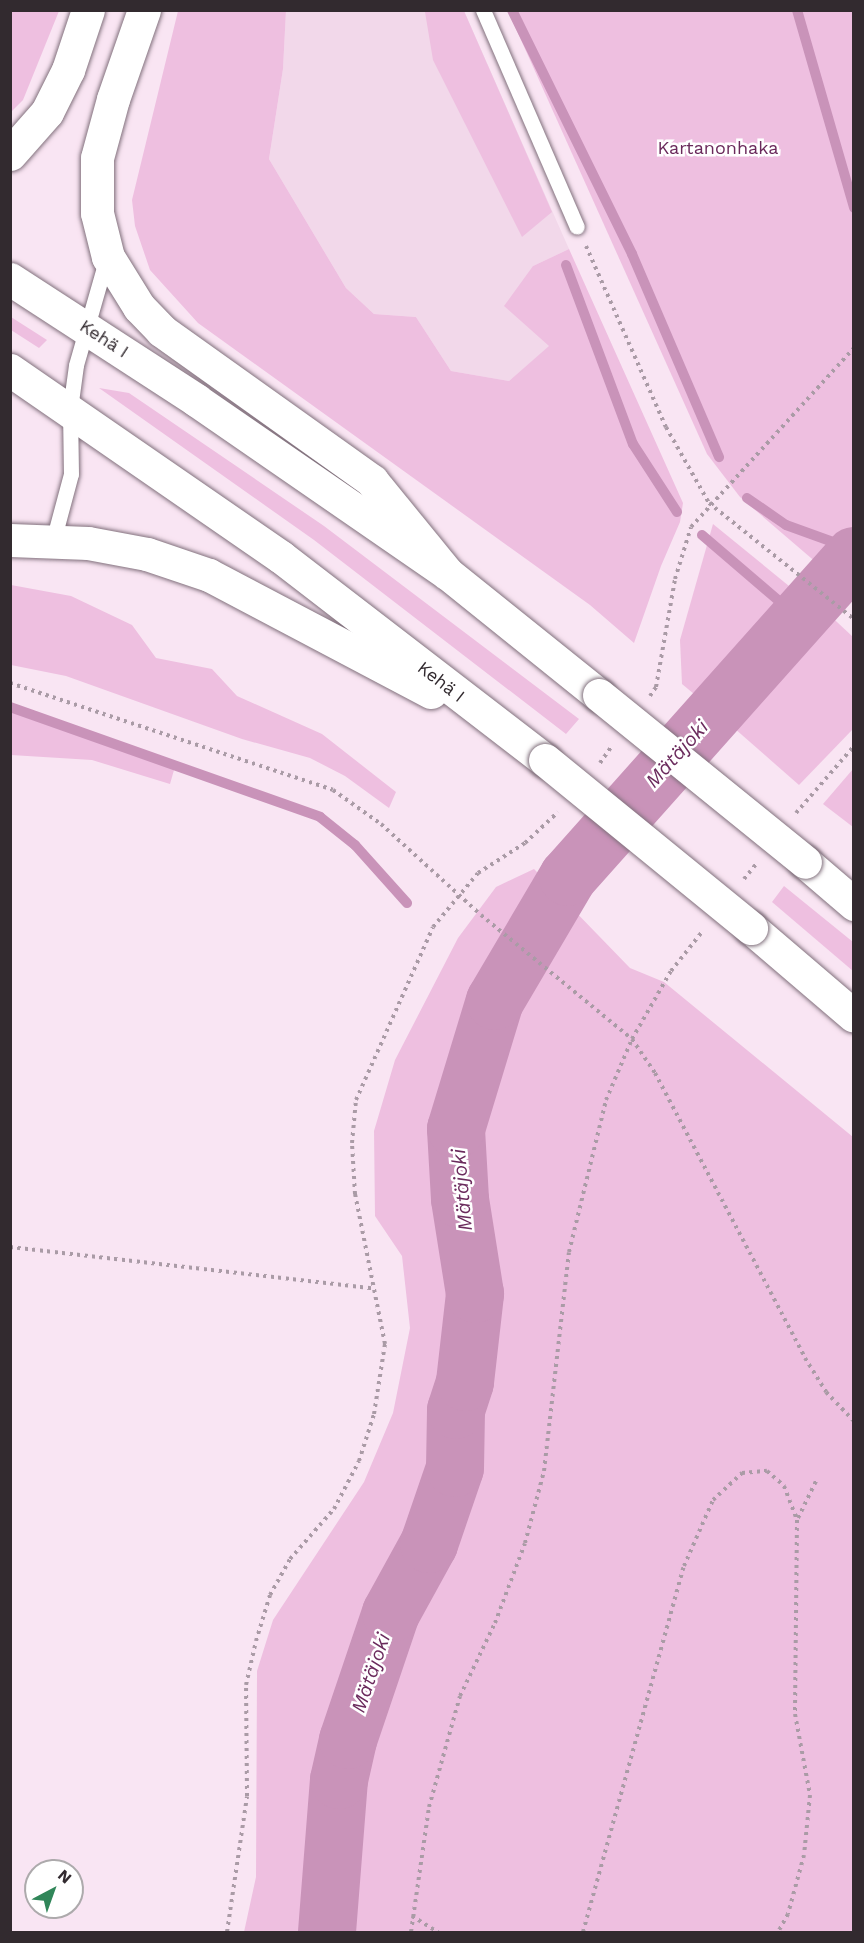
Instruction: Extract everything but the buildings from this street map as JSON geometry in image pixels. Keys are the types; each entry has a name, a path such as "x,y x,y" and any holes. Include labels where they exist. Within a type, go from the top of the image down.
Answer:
{"highway":[{"path":"10,154 47,112 68,70 88,10"},
{"path":"144,10 113,99 97,158 97,213 108,257 139,307 162,331 372,481 447,573"},
{"name":"Kehä I","path":"10,279 85,327 447,573 854,904"},
{"name":"Kehä I","path":"10,370 70,409 281,557 545,760 751,928 854,1016"},
{"path":"10,540 52,541 147,554 209,575 268,603 344,649 493,722"}],"lane":[{"path":"483,10 577,227"},
{"path":"52,541 71,474 70,409 85,327 108,257"}],"path":[{"path":"577,227 666,427 709,503 853,619"},
{"path":"709,503 854,348"},
{"path":"10,684 333,790 381,824 481,915 557,978"},
{"path":"227,1932 247,1796 246,1685 256,1641 270,1595 290,1559 334,1509 362,1452 374,1414 385,1344 355,1194 352,1143 356,1100 433,927 458,894"},
{"path":"411,1932 429,1807 460,1696 495,1623 521,1553 544,1471 569,1252 606,1100 632,1039 655,1074 805,1358 826,1392 854,1421"},
{"path":"10,1248 372,1288"},
{"path":"583,1932 684,1566 712,1500 742,1473 767,1472 783,1486 797,1520 795,1714 810,1795 804,1855 788,1914 778,1932"},
{"path":"797,1520 817,1479"},
{"path":"412,1916 438,1932"}],"shaded area":[{"path":"286,11 464,11 569,249 533,266 550,346 509,381 451,371 416,317 374,314 346,288 269,159 283,69"}],"green space":[{"path":"10,11 59,11 23,100 11,112"},
{"path":"178,11 286,11 283,69 269,159 346,288 374,314 416,317 451,371 509,381 549,346 504,306 533,266 569,249 683,503 680,522 661,566 634,643 590,605 198,323 150,270 135,226 132,200"},
{"path":"464,11 552,212 522,237 433,60 425,12"},
{"name":"Kartanonhaka","path":"508,11 853,11 853,594 740,497 707,454"},
{"path":"10,317 47,340 39,348 11,330"},
{"path":"99,388 129,393 324,526 579,719 566,734 314,540"},
{"path":"713,524 789,586 700,699 682,684 680,640"},
{"path":"11,585 71,596 132,625 156,658 212,669 237,696 322,734 396,792 389,808 345,776 310,758 242,739 66,676 11,665"},
{"path":"821,607 853,637 853,729 799,785 726,721"},
{"path":"11,711 176,763 170,784 92,760 11,755"},
{"path":"853,769 853,827 823,804"},
{"path":"534,869 630,968 664,982 853,1137 853,1932 244,1932 256,1877 257,1671 273,1620 364,1482 393,1413 410,1328 402,1256 375,1216 374,1131 395,1060 458,938 496,887"},
{"path":"784,886 853,942 853,971 772,902"}],"waterway":[{"path":"512,10 632,254 719,457"},
{"path":"797,10 854,208"},
{"path":"566,265 633,444 677,512"},
{"path":"747,498 786,525 833,542 854,554"},
{"path":"702,535 799,618"},
{"name":"Mätäjoki","path":"327,1932 339,1780 348,1740 391,1613 429,1544 455,1468 456,1410 465,1382 475,1294 460,1199 456,1129 495,1001 568,877 854,556"},
{"path":"10,707 320,817 355,845 407,903"}]}
